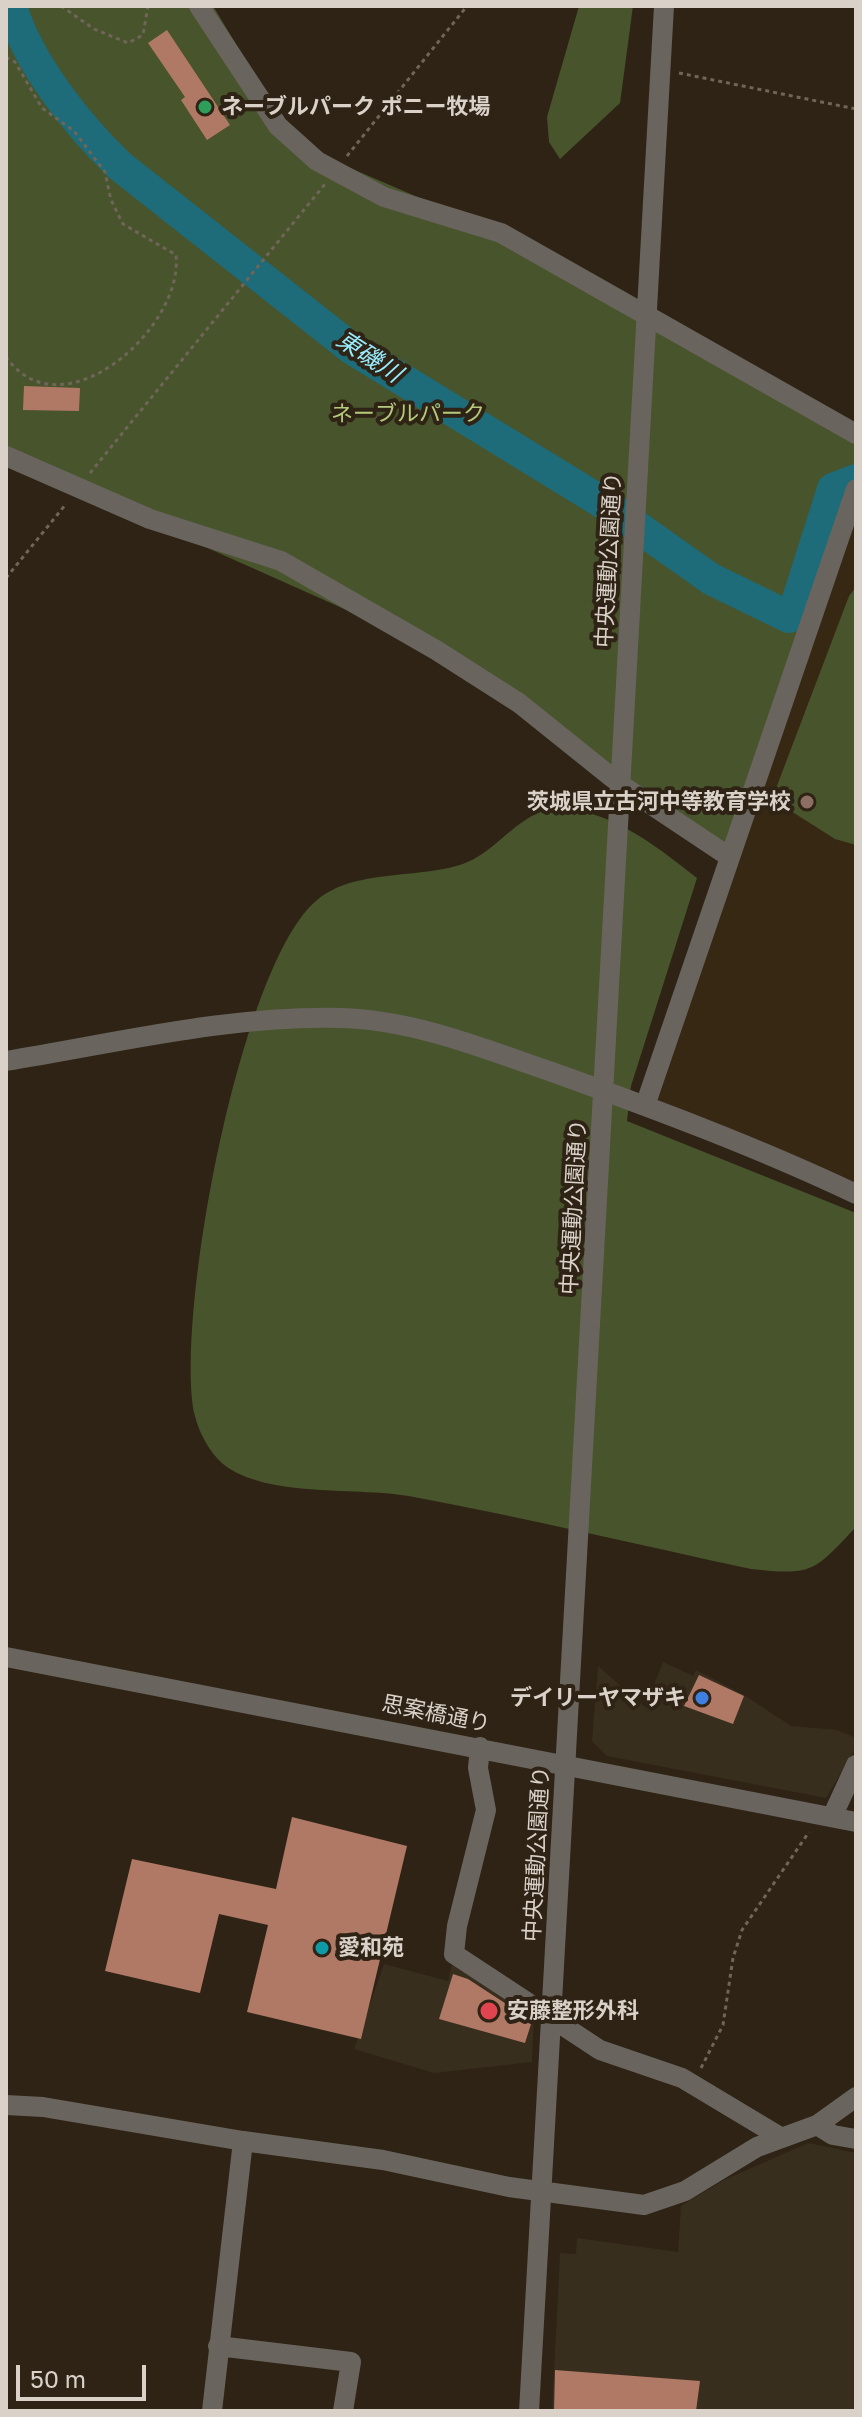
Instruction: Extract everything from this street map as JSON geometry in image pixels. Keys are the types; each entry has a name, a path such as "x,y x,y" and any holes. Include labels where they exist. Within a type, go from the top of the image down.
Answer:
{"street":[{"path":"199,6 278,126 317,161 384,197 501,233 856,434"},
{"name":"中央運動公園通り","path":"529,2411 664,6"},
{"path":"6,456 77,490 150,519 281,561 436,650 519,703 620,784 728,856"},
{"path":"646,1103 856,489"},
{"path":"6,1061 205,1026 344,1018 396,1025 450,1038 646,1103 856,1194"},
{"name":"思案橋通り","path":"6,1657 856,1822"},
{"path":"480,1747 478,1768 486,1810 457,1926 454,1954 600,2050 693,2084 782,2138"},
{"path":"826,1816 856,1765"},
{"path":"6,2105 43,2107 243,2141 383,2160 541,2192 633,2204 665,2201 757,2147 817,2125 856,2097"},
{"path":"817,2125 833,2135 856,2139"},
{"path":"212,2411 243,2141"},
{"path":"218,2346 351,2362 343,2411"}],"path":[{"path":"61,6 94,29 128,43 143,35 148,6"},
{"path":"6,578 467,6"},
{"path":"6,57 15,62 42,108 74,131 105,172 111,200 123,224 176,255 178,277 164,309 130,354 79,384 34,380 6,357"},
{"path":"661,69 856,109"},
{"path":"693,2084 723,2025 733,1958 742,1930 826,1816"}],"shaded area":[{"name":"茨城県立古河中等教育学校","path":"856,504 856,1184 658,1100"},
{"path":"663,1662 693,1676 696,1670 744,1695 791,1726 837,1730 856,1738 856,1747 826,1798 607,1756 592,1741 598,1666 645,1707"},
{"path":"452,1963 534,2012 532,2062 434,2073 354,2049 384,1964 448,1981"},
{"path":"808,2143 856,2153 856,2411 552,2411 560,2253 576,2254 577,2238 678,2252 681,2206 724,2180"}],"green space":[{"name":"ネーブルパーク","path":"6,6 213,6 297,145 501,233 856,434 856,489 728,856 436,650 6,458"},
{"path":"579,6 633,6 620,103 560,159 549,142 547,117"},
{"path":"856,587 856,845 835,839 772,799 849,596"},
{"path":"554,808 575,810 613,822 647,841 697,878 631,1086 627,1121 856,1213 856,1527 831,1553 811,1567 788,1572 751,1569 414,1497 314,1490 264,1482 242,1475 223,1464 209,1448 197,1422 191,1369 194,1304 219,1146 239,1066 262,994 289,936 317,900 333,889 352,882 436,870 472,860 521,823"}],"building":[{"path":"167,30 230,125 207,140 181,100 185,97 148,43"},
{"path":"24,386 80,388 79,411 23,410"},
{"path":"699,1675 744,1696 733,1724 684,1706"},
{"name":"愛和苑","path":"292,1817 407,1846 361,2039 247,2012 268,1925 219,1914 200,1993 105,1971 132,1859 276,1889"},
{"path":"453,1974 468,1979 514,2009 513,2014 532,2021 525,2043 439,2019"},
{"path":"555,2370 700,2381 696,2411 554,2411"}],"waterway":[{"name":"東磯川","path":"11,6 41,71 71,113 120,166 351,348 605,504 711,579 789,617 793,615 833,489 856,480"}],"place":[{"name":"ネーブルパーク ポニー牧場","path":"205,107"},
{"name":"茨城県立古河中等教育学校","path":"807,802"},
{"name":"デイリーヤマザキ","path":"702,1698"},
{"name":"愛和苑","path":"322,1948"},
{"name":"安藤整形外科","path":"489,2011"}]}
